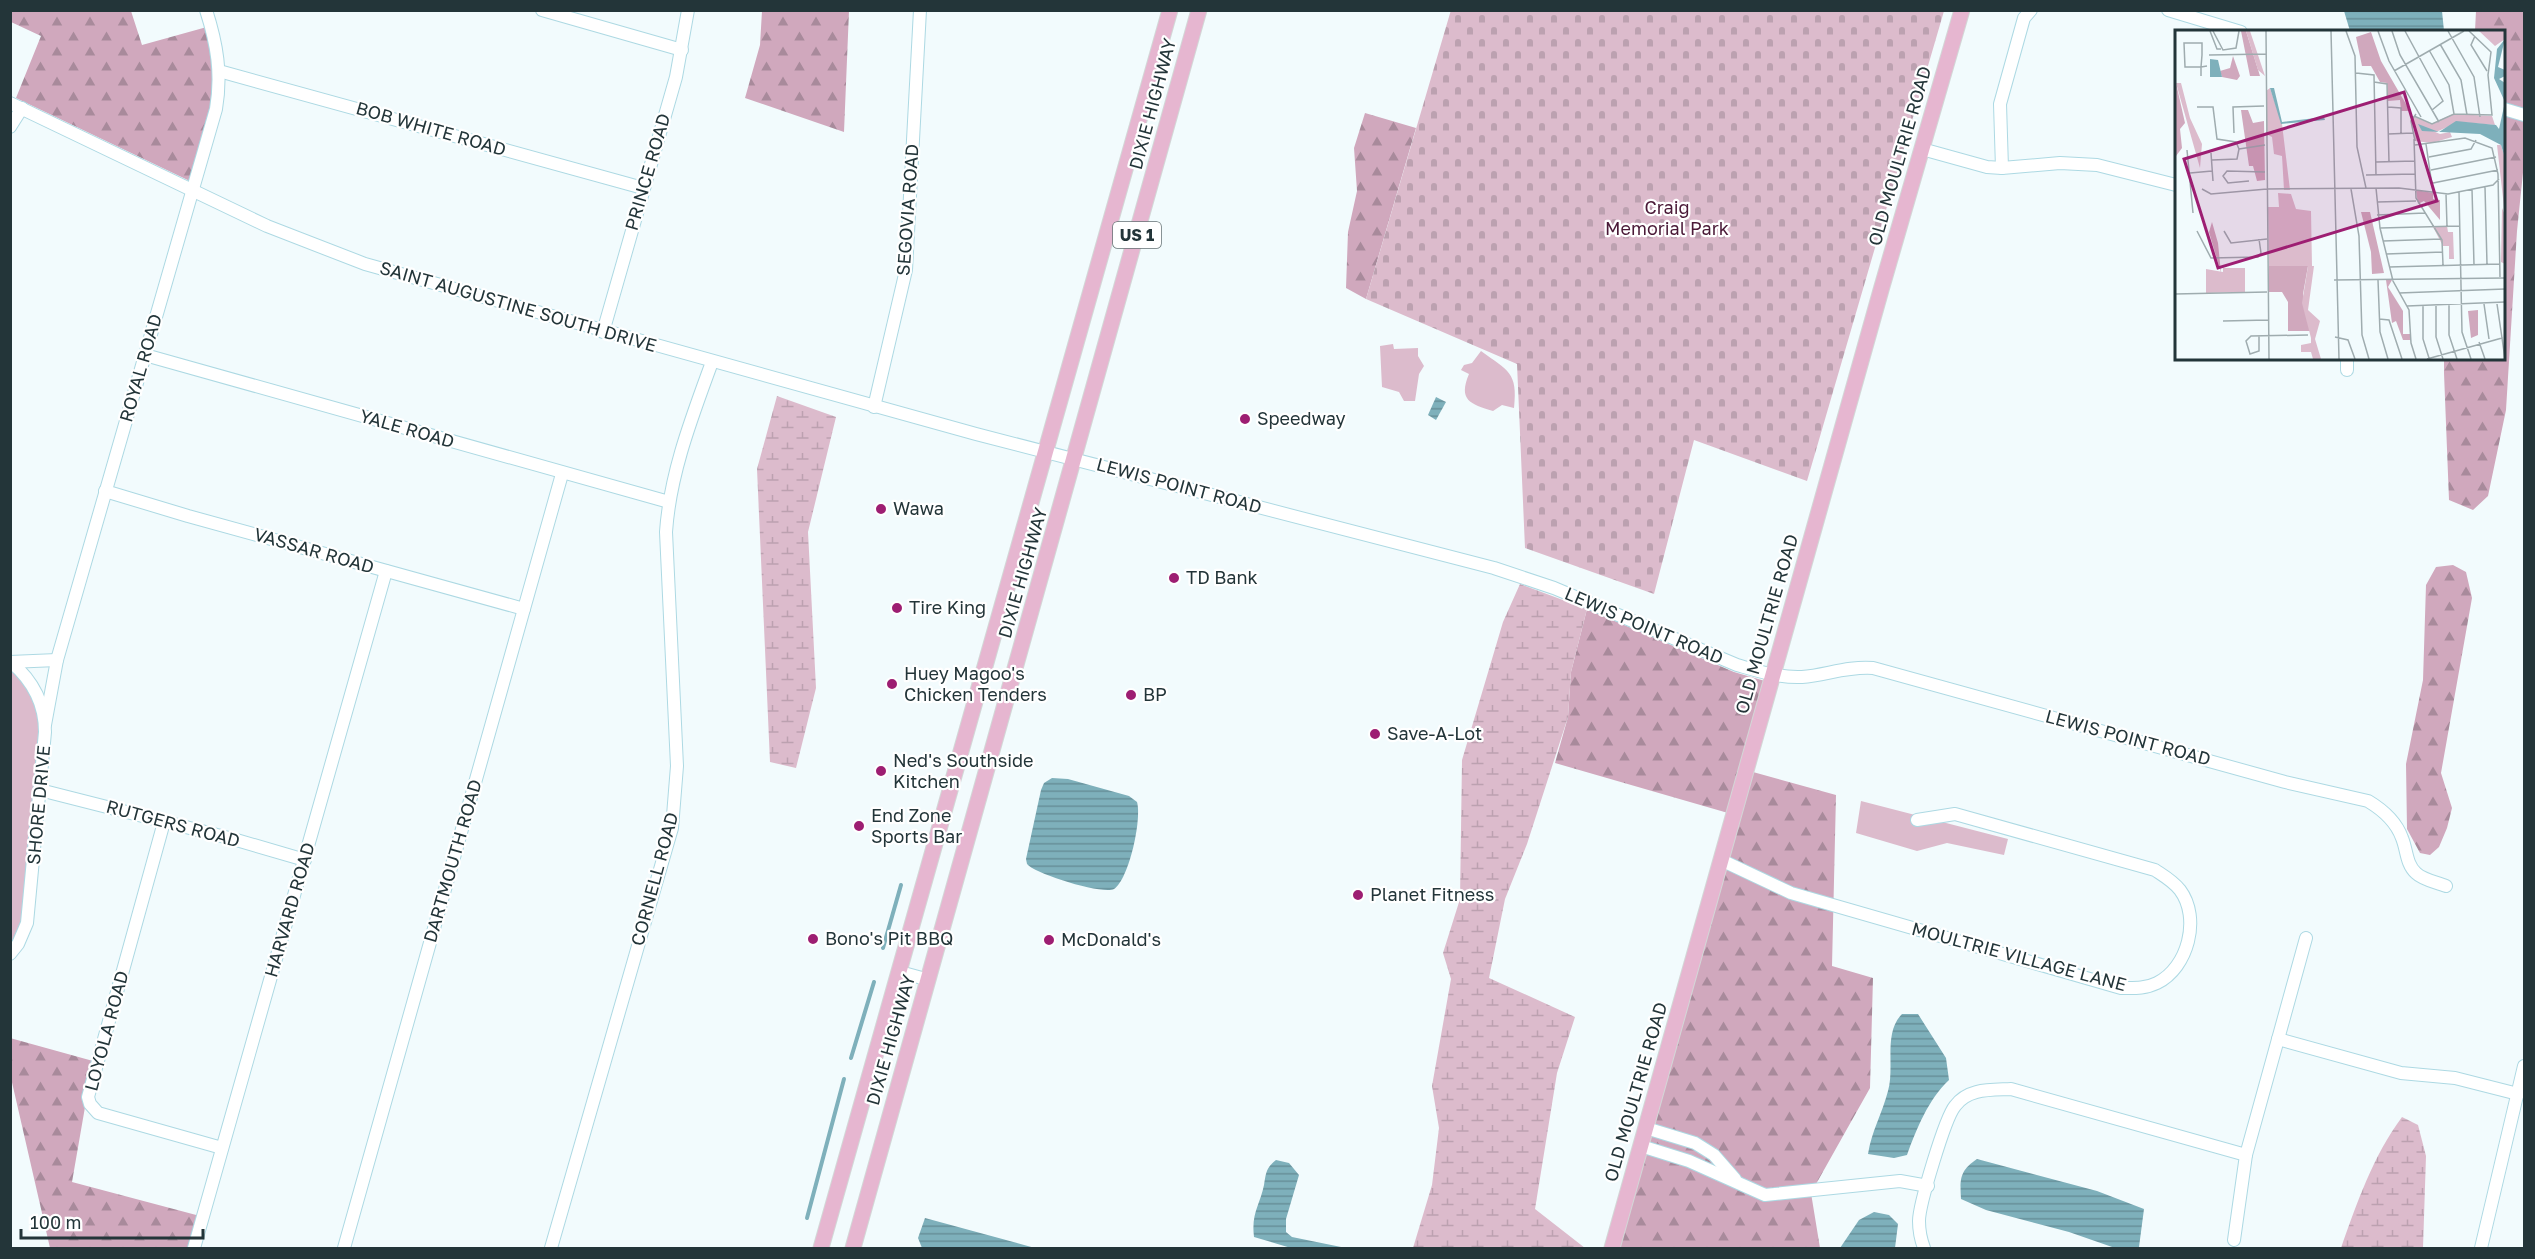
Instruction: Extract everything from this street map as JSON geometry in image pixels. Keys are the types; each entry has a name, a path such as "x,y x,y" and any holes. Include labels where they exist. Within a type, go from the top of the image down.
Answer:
{"main road":[{"name":"DIXIE HIGHWAY","path":"822,1248 1170,10"},
{"name":"DIXIE HIGHWAY","path":"853,1248 1199,10"},
{"name":"OLD MOULTRIE ROAD","path":"1612,1248 1772,675 1962,10"}],"street":[{"name":"ROYAL ROAD","path":"45,725 57,660 216,109 219,71 215,37 206,10"},
{"path":"542,10 682,50"},
{"name":"PRINCE ROAD","path":"603,332 682,50 688,10"},
{"name":"SEGOVIA ROAD","path":"874,407 906,270 920,10"},
{"path":"2002,168 2000,104 2024,18 2031,10"},
{"path":"2168,10 2234,30"},
{"name":"BOB WHITE ROAD","path":"219,71 643,188"},
{"path":"10,127 16,106"},
{"name":"SAINT AUGUSTINE SOUTH DRIVE","path":"16,106 267,226 364,264 874,407 1046,452"},
{"path":"2505,109 2524,115"},
{"path":"1922,149 1971,163 2002,168 2060,163 2097,165 2175,185"},
{"name":"YALE ROAD","path":"145,355 562,474 669,502"},
{"name":"CORNELL ROAD","path":"551,1248 672,828 677,766 666,532 673,478 712,362"},
{"name":"LEWIS POINT ROAD","path":"1046,452 1494,568 1554,588 1737,665 1772,675 1803,677 1846,668 1873,668 2286,782 2368,801 2384,812 2397,827 2413,871 2421,878 2446,886"},
{"name":"DARTMOUTH ROAD","path":"344,1248 562,474"},
{"name":"VASSAR ROAD","path":"105,491 524,609"},
{"name":"HARVARD ROAD","path":"194,1248 386,571"},
{"name":"SHORE DRIVE","path":"11,662 57,660"},
{"name":"SHORE DRIVE","path":"10,954 18,944 27,923 45,725 37,694 29,680 11,662"},
{"name":"RUTGERS ROAD","path":"40,790 233,839 305,860"},
{"name":"MOULTRIE VILLAGE LANE","path":"1721,860 1791,893 2121,988 2140,989 2157,983 2172,972 2183,957 2189,937 2190,918 2187,903 2181,890 2155,870 1955,814 1917,820"},
{"name":"LOYOLA ROAD","path":"164,822 88,1097 90,1104 98,1113 222,1148"},
{"path":"2234,1240 2246,1155 2306,938"},
{"path":"900,972 929,980"},
{"path":"2278,1039 2401,1073 2455,1078 2518,1094"},
{"path":"2481,1248 2524,1066"},
{"path":"1924,1248 1919,1219 1945,1124 1955,1105 1966,1096 1980,1090 2011,1089 2246,1155"},
{"path":"1646,1128 1695,1143 1714,1155 1736,1180"},
{"path":"1641,1146 1689,1161 1765,1194 1900,1181 1928,1186"}],"green space":[{"name":"Craig Memorial Park","path":"1451,10 1944,11 1807,481 1694,440 1654,594 1525,548 1517,364 1366,299"},
{"path":"11,11 131,11 142,45 214,25 222,73 194,183 16,98 41,36 11,22"},
{"path":"762,11 849,11 844,132 745,98 760,45"},
{"path":"2476,11 2524,11 2524,163 2517,231 2506,410 2488,496 2473,510 2449,500 2444,360 2505,360 2505,30 2475,30"},
{"path":"1365,113 1416,128 1366,299 1346,288 1348,232 1357,191 1354,148"},
{"path":"1393,344 1394,349 1418,348 1418,356 1424,366 1419,374 1415,401 1404,401 1399,392 1382,387 1380,346"},
{"path":"1481,351 1504,368 1512,379 1515,396 1514,408 1502,405 1493,411 1468,400 1465,390 1469,374 1461,370 1464,365 1472,363"},
{"path":"777,396 836,417 808,532 816,688 796,768 770,762 757,469"},
{"path":"2453,565 2466,572 2472,598 2441,773 2452,808 2439,847 2430,855 2420,853 2407,829 2406,764 2423,680 2426,585 2436,567"},
{"path":"1520,584 1587,609 1571,672 1568,717 1527,844 1505,899 1489,978 1575,1017 1557,1073 1535,1209 1585,1248 1413,1248 1432,1185 1439,1128 1432,1086 1451,979 1443,953 1460,899 1462,760 1503,622"},
{"path":"1587,609 1734,672 1765,681 1728,813 1555,763 1568,717 1571,672"},
{"path":"11,663 43,705 22,938 11,950"},
{"path":"1753,772 1836,795 1832,966 1873,978 1870,1088 1811,1193 1820,1248 1618,1248"},
{"path":"1861,801 2008,839 2004,855 1947,843 1917,851 1856,833"},
{"path":"10,1038 93,1061 72,1182 200,1216 192,1248 50,1248 11,1078"},
{"path":"2402,1117 2418,1125 2426,1156 2423,1248 2341,1248 2374,1164"}],"water":[{"path":"2344,11 2442,11 2444,30 2350,30"},
{"path":"1436,397 1446,402 1436,420 1428,415"},
{"path":"1052,778 1068,779 1129,796 1137,802 1138,821 1133,848 1125,874 1114,889 1097,889 1069,882 1042,873 1027,864 1026,859 1041,790 1044,783"},
{"path":"1902,1014 1918,1014 1946,1058 1949,1080 1929,1105 1907,1155 1894,1158 1868,1154 1890,1082 1893,1031"},
{"path":"1977,1159 2097,1191 2144,1209 2139,1247 2115,1248 2069,1232 1986,1210 1961,1199 1962,1176 1971,1163"},
{"path":"1276,1160 1289,1163 1299,1175 1286,1219 1286,1232 1292,1237 1346,1248 1291,1248 1254,1237 1255,1215 1266,1174 1268,1168"},
{"path":"1874,1212 1889,1215 1898,1224 1895,1248 1840,1248 1859,1220"},
{"path":"925,1218 1035,1248 922,1248 918,1238"}],"waterway":[{"path":"883,948 901,885"},
{"path":"851,1058 874,982"},
{"path":"807,1218 844,1079"}],"place":[{"name":"Speedway","path":"1245,419"},
{"name":"Wawa","path":"881,509"},
{"name":"TD Bank","path":"1174,578"},
{"name":"Tire King","path":"897,608"},
{"name":"Huey Magoo's Chicken Tenders","path":"892,684"},
{"name":"BP","path":"1131,695"},
{"name":"Save-A-Lot","path":"1375,734"},
{"name":"Ned's Southside Kitchen","path":"881,771"},
{"name":"End Zone Sports Bar","path":"859,826"},
{"name":"Planet Fitness","path":"1358,895"},
{"name":"Bono's Pit BBQ","path":"813,939"},
{"name":"McDonald's","path":"1049,940"}]}
